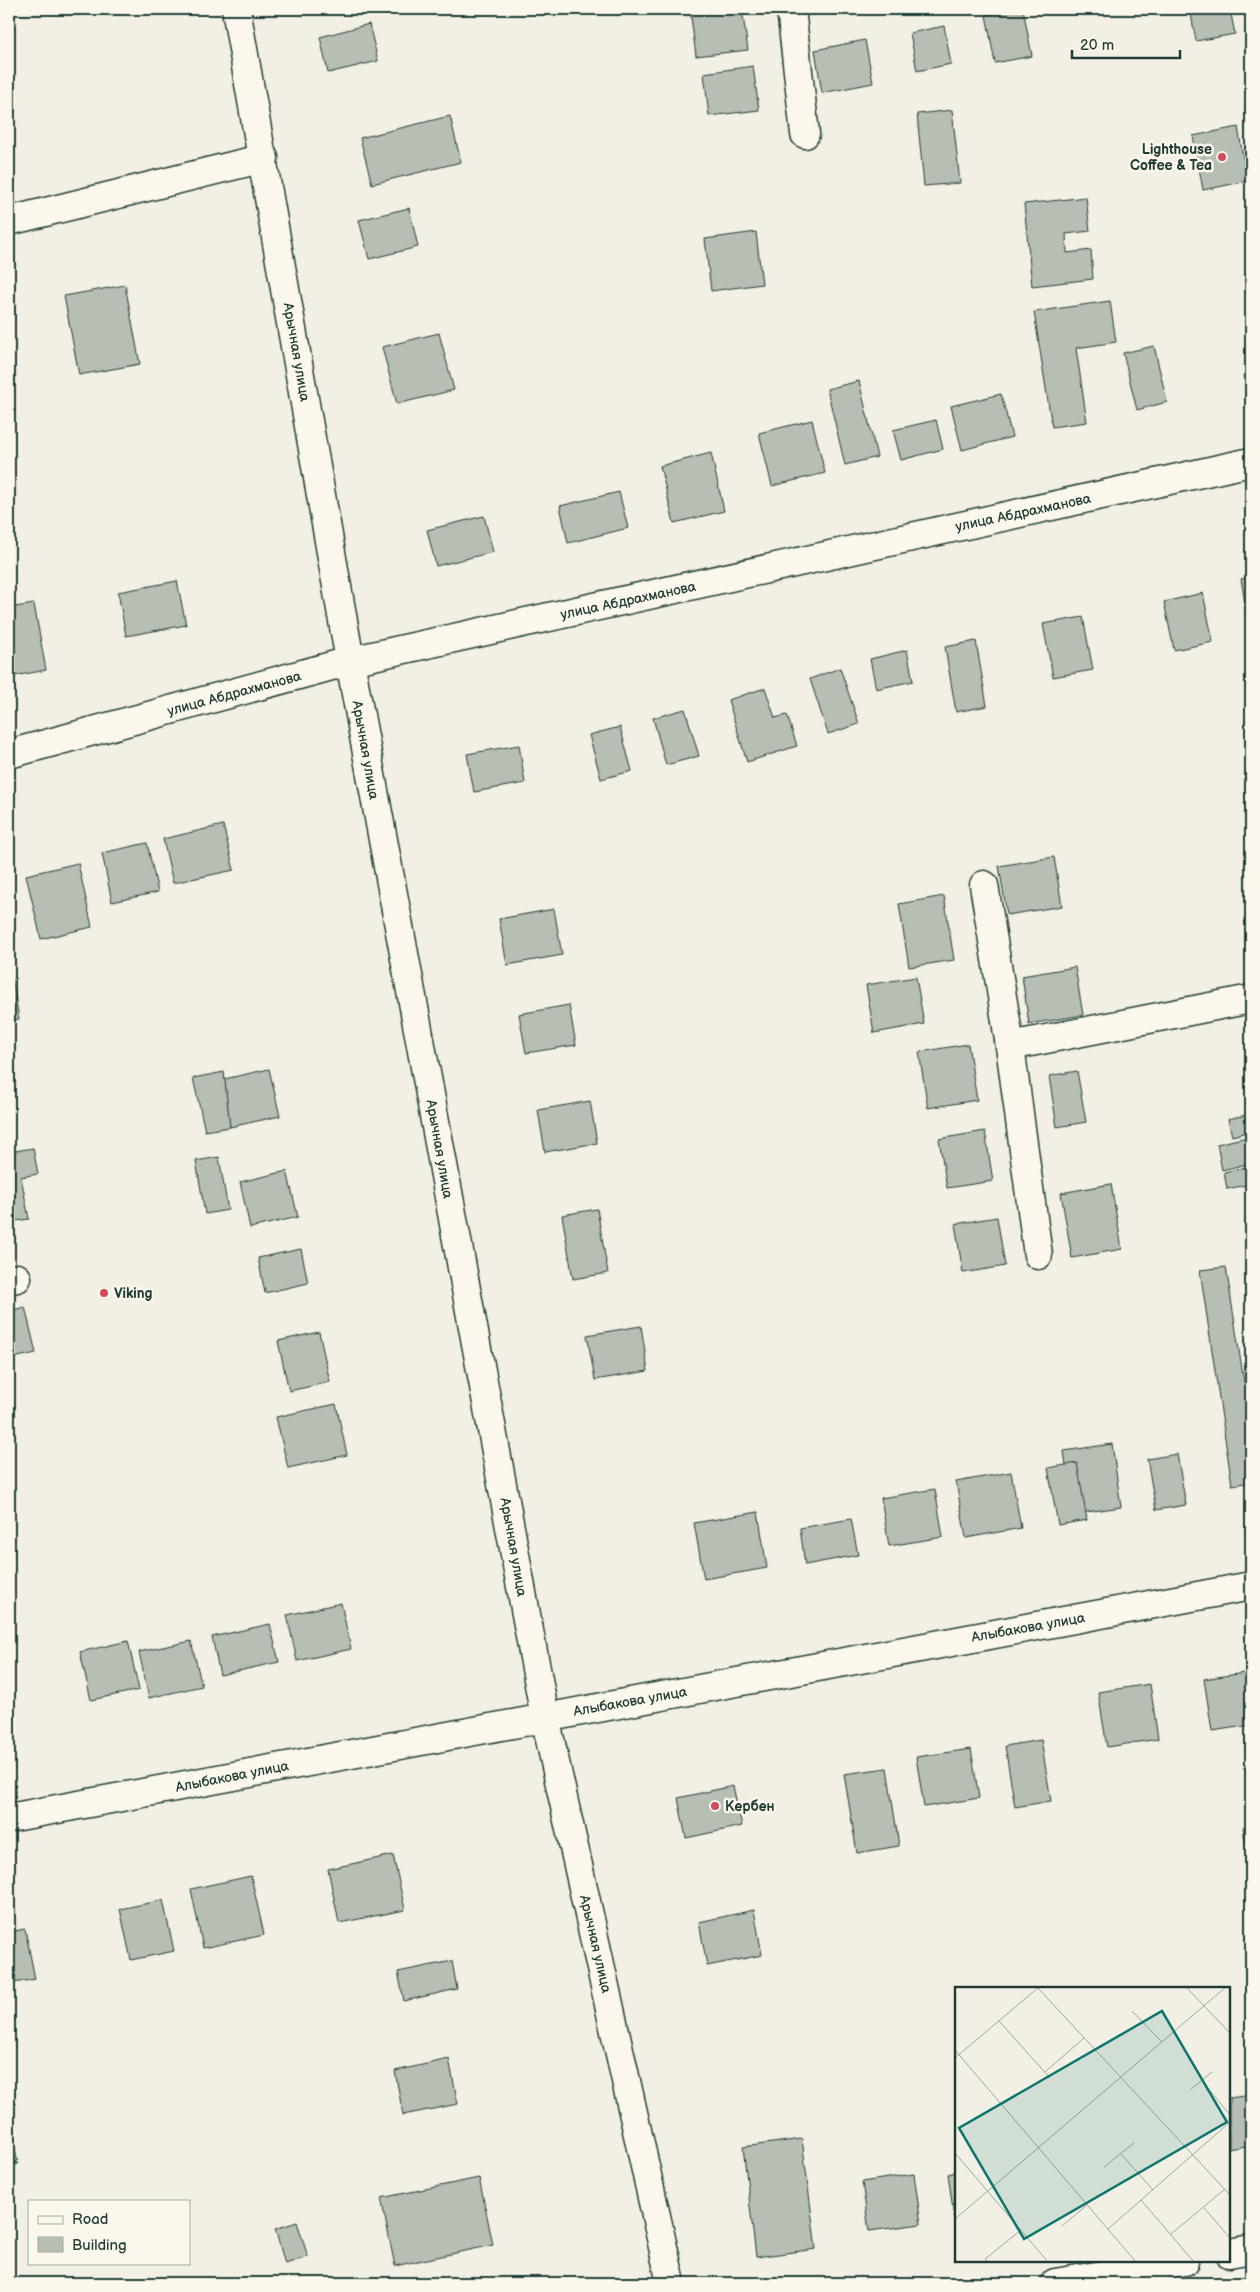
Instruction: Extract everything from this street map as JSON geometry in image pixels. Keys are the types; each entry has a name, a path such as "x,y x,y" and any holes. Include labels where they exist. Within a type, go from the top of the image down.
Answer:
{"street":[{"name":"Арычная улица","path":"236,9 264,158 350,661 545,1717 671,2283"},
{"path":"792,9 805,134"},
{"path":"9,221 264,158"},
{"name":"улица Абдрахманова","path":"9,754 350,661 1251,462"},
{"path":"984,885 1010,1046 1038,1255"},
{"path":"1010,1046 1251,999"},
{"name":"Алыбакова улица","path":"9,1818 1251,1586"},
{"path":"1230,2253 1251,2249"},
{"path":"1055,2283 1175,2269"}],"building":[{"path":"690,9 742,9 748,50 696,56"},
{"path":"1023,9 1032,56 995,63 986,15"},
{"path":"1190,9 1230,9 1235,34 1196,41"},
{"path":"369,24 378,61 328,73 320,37"},
{"path":"944,26 951,64 917,71 910,33"},
{"path":"865,40 873,83 822,93 815,50"},
{"path":"753,66 759,110 709,116 704,73"},
{"path":"952,110 960,183 924,186 917,114"},
{"path":"450,116 461,162 372,184 360,138"},
{"path":"1238,127 1247,181 1203,190 1193,136"},
{"path":"1086,197 1090,231 1066,234 1067,253 1091,250 1093,279 1032,286 1024,204"},
{"path":"409,208 418,247 369,259 359,220"},
{"path":"756,232 762,284 711,291 705,239"},
{"path":"125,285 140,364 79,375 64,296"},
{"path":"1110,301 1116,342 1076,348 1087,422 1052,427 1034,312"},
{"path":"439,333 454,390 397,404 382,347"},
{"path":"1154,346 1167,402 1137,410 1123,353"},
{"path":"859,381 877,457 845,465 827,389"},
{"path":"1001,394 1012,437 962,450 951,406"},
{"path":"812,420 825,473 772,486 759,433"},
{"path":"936,420 943,449 901,460 893,430"},
{"path":"711,453 724,511 674,523 660,466"},
{"path":"619,492 628,528 568,543 560,506"},
{"path":"484,516 493,552 436,566 427,530"},
{"path":"1251,577 1251,640 1241,579"},
{"path":"177,581 186,625 126,636 118,592"},
{"path":"1203,593 1213,642 1174,650 1164,602"},
{"path":"34,604 46,670 9,677 9,608"},
{"path":"1083,617 1093,670 1053,677 1043,624"},
{"path":"976,641 987,706 956,712 945,647"},
{"path":"907,650 913,681 876,689 870,659"},
{"path":"840,668 859,724 828,734 810,679"},
{"path":"765,688 775,718 787,715 797,746 747,762 728,700"},
{"path":"685,709 699,756 666,765 653,718"},
{"path":"620,727 632,771 601,779 589,735"},
{"path":"519,745 525,783 474,792 467,754"},
{"path":"223,825 234,870 173,883 163,839"},
{"path":"147,843 158,892 112,902 102,853"},
{"path":"1054,857 1062,906 1007,915 999,866"},
{"path":"78,863 92,927 41,939 26,875"},
{"path":"944,896 954,960 909,967 899,904"},
{"path":"554,909 562,955 507,965 499,919"},
{"path":"9,958 19,1019 9,1021"},
{"path":"1075,967 1083,1015 1029,1024 1022,976"},
{"path":"916,977 924,1024 874,1033 866,985"},
{"path":"569,1005 576,1045 526,1053 519,1014"},
{"path":"968,1044 977,1100 928,1108 919,1052"},
{"path":"269,1069 280,1116 230,1127 220,1080"},
{"path":"1077,1071 1086,1122 1057,1127 1049,1076"},
{"path":"224,1072 230,1127 205,1131 193,1078"},
{"path":"590,1101 597,1143 545,1152 538,1110"},
{"path":"1251,1114 1251,1131 1232,1136 1228,1119"},
{"path":"985,1131 993,1181 947,1188 939,1139"},
{"path":"1251,1136 1251,1163 1222,1170 1217,1144"},
{"path":"33,1148 38,1174 21,1177 29,1219 9,1222 9,1152"},
{"path":"219,1157 228,1210 205,1214 196,1161"},
{"path":"1251,1166 1251,1184 1227,1189 1224,1172"},
{"path":"287,1171 298,1217 250,1228 240,1182"},
{"path":"1111,1184 1122,1249 1072,1258 1061,1193"},
{"path":"597,1209 608,1273 573,1279 562,1215"},
{"path":"997,1217 1005,1266 963,1273 955,1224"},
{"path":"301,1249 308,1283 265,1293 258,1258"},
{"path":"1226,1267 1244,1382 1251,1381 1251,1482 1232,1485 1200,1270"},
{"path":"25,1307 36,1353 9,1359 9,1311"},
{"path":"641,1326 648,1371 595,1380 587,1335"},
{"path":"319,1332 330,1382 289,1391 278,1341"},
{"path":"336,1404 347,1455 288,1468 276,1417"},
{"path":"1112,1444 1121,1507 1073,1514 1064,1451"},
{"path":"1177,1454 1186,1505 1156,1510 1147,1459"},
{"path":"1077,1463 1087,1520 1058,1525 1048,1468"},
{"path":"1011,1472 1021,1528 966,1538 956,1482"},
{"path":"935,1489 943,1537 889,1546 881,1498"},
{"path":"758,1512 767,1568 704,1579 694,1523"},
{"path":"851,1519 858,1555 805,1565 800,1528"},
{"path":"341,1603 351,1649 297,1661 287,1615"},
{"path":"270,1624 279,1662 220,1675 212,1637"},
{"path":"128,1641 139,1690 91,1700 80,1652"},
{"path":"191,1641 202,1686 149,1698 139,1652"},
{"path":"1251,1672 1251,1725 1212,1731 1204,1679"},
{"path":"1150,1684 1158,1739 1107,1747 1098,1692"},
{"path":"1041,1740 1051,1801 1015,1807 1005,1746"},
{"path":"971,1749 979,1798 924,1807 916,1757"},
{"path":"887,1768 899,1846 857,1853 844,1774"},
{"path":"733,1786 742,1826 686,1838 678,1798"},
{"path":"1251,1826 1251,1880 1243,1827"},
{"path":"393,1855 405,1910 339,1923 328,1869"},
{"path":"251,1876 264,1935 203,1948 191,1889"},
{"path":"163,1900 174,1951 131,1960 120,1909"},
{"path":"754,1910 762,1955 707,1966 699,1922"},
{"path":"25,1929 35,1979 9,1984 9,1932"},
{"path":"452,1961 457,1989 404,2001 398,1972"},
{"path":"449,2059 458,2104 403,2115 395,2071"},
{"path":"1251,2095 1251,2145 1230,2149 1230,2098"},
{"path":"9,2118 18,2164 9,2166"},
{"path":"802,2139 816,2249 756,2257 743,2147"},
{"path":"955,2172 955,2217 954,2217 948,2174"},
{"path":"914,2174 921,2224 869,2231 862,2182"},
{"path":"479,2178 493,2245 395,2266 381,2198"},
{"path":"297,2222 308,2257 285,2264 275,2229"}],"place":[{"name":"Lighthouse Coffee & Tea","path":"1222,157"},
{"name":"Viking","path":"104,1293"},
{"name":"Кербен","path":"715,1806"}]}
